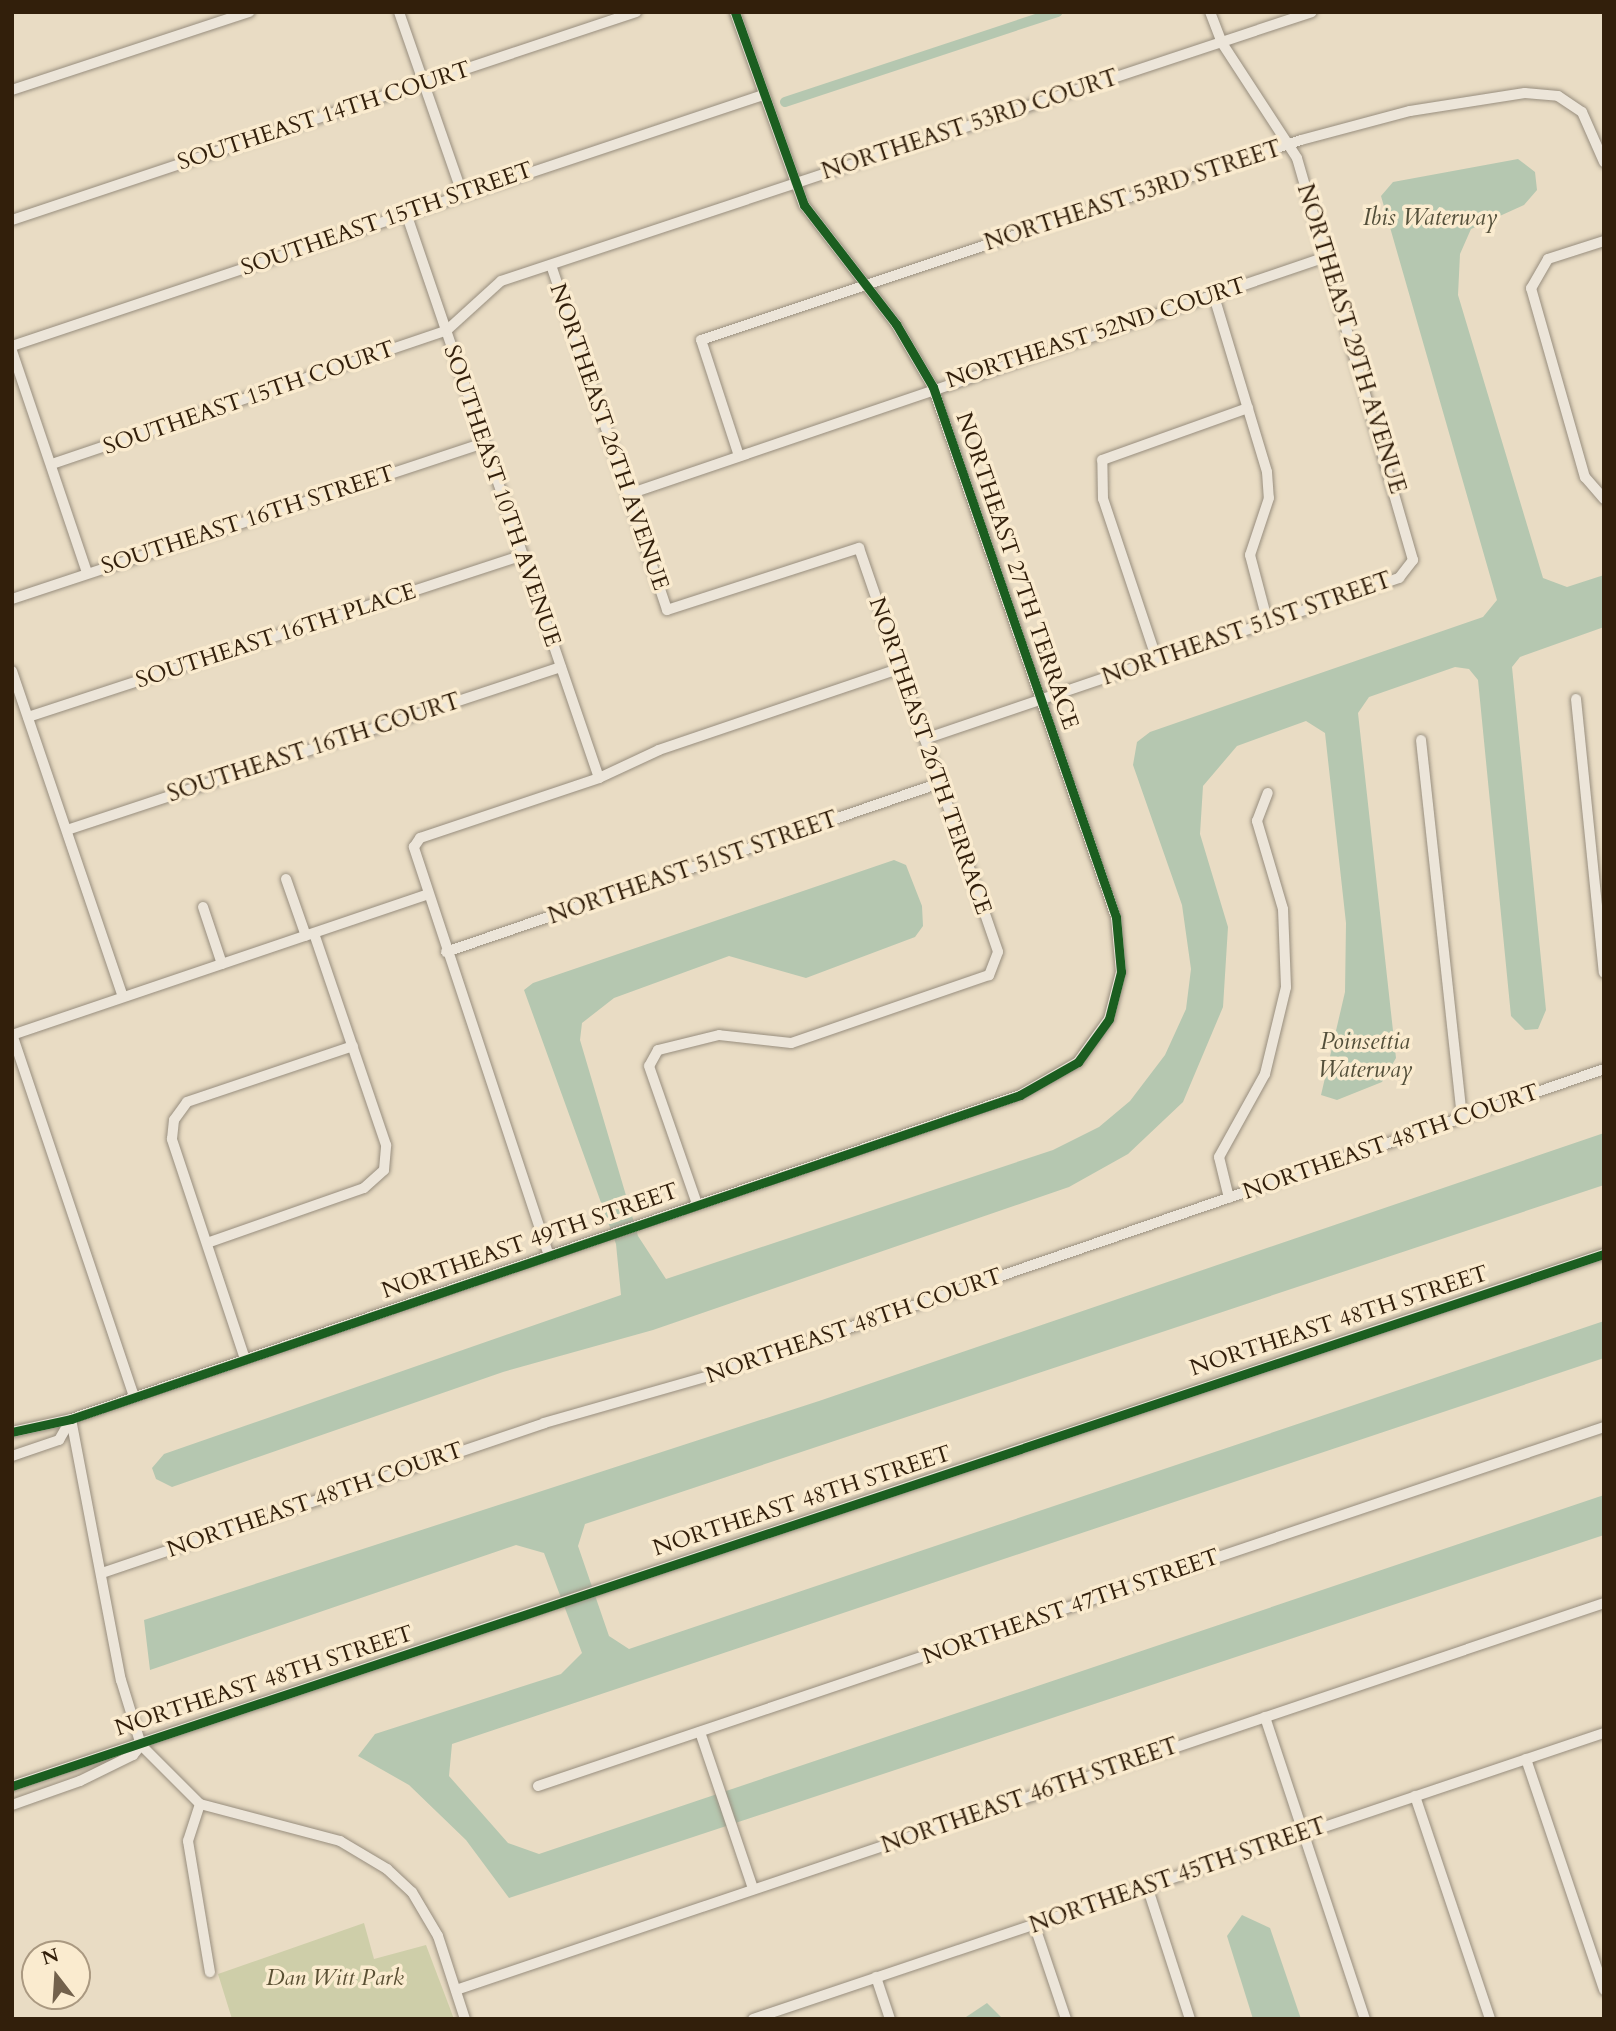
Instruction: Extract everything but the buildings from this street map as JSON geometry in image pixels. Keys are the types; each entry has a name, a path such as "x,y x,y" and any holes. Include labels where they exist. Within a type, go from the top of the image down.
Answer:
{"street":[{"path":"12,90 248,12"},
{"path":"399,12 462,194"},
{"name":"SOUTHEAST 14TH COURT","path":"12,220 636,12"},
{"name":"NORTHEAST 27TH TERRACE","path":"735,12 795,183 818,227 864,285 933,387 1041,699 1121,943 1109,1019 1078,1062 1057,1077"},
{"name":"NORTHEAST 29TH AVENUE","path":"1210,12 1222,43 1291,144 1412,546 1409,571"},
{"name":"NORTHEAST 53RD COURT","path":"446,331 487,290 551,265 1312,12"},
{"name":"NORTHEAST 53RD STREET","path":"739,456 701,340 1291,144 1410,111 1525,93 1573,103 1604,162"},
{"name":"SOUTHEAST 15TH STREET","path":"12,346 763,95"},
{"name":"SOUTHEAST 10TH AVENUE","path":"406,213 599,778"},
{"path":"1602,498 1585,477 1532,301 1532,278 1549,259 1604,241"},
{"name":"NORTHEAST 52ND COURT","path":"629,494 933,387 1326,257"},
{"name":"NORTHEAST 26TH AVENUE","path":"551,265 667,610 859,548"},
{"path":"1213,293 1267,472 1269,498 1250,555 1268,623"},
{"name":"SOUTHEAST 15TH COURT","path":"52,464 446,331"},
{"path":"12,351 87,573"},
{"path":"1157,660 1103,499 1102,460 1116,451 1248,408"},
{"name":"SOUTHEAST 16TH STREET","path":"12,599 484,443"},
{"name":"NORTHEAST 26TH TERRACE","path":"697,1204 651,1057 701,1037 791,1043 989,975 996,966 998,953 859,548"},
{"name":"SOUTHEAST 16TH PLACE","path":"28,717 523,555"},
{"name":"NORTHEAST 51ST STREET","path":"925,739 1268,623 1409,571"},
{"name":"SOUTHEAST 16TH COURT","path":"67,830 561,667"},
{"path":"549,1255 413,858 420,838 599,778 638,758 901,668"},
{"path":"12,671 123,997"},
{"path":"1576,699 1604,972"},
{"path":"1421,740 1462,1117"},
{"name":"NORTHEAST 51ST STREET","path":"446,952 940,783"},
{"path":"1229,1198 1219,1157 1265,1074 1286,987 1283,909 1257,821 1268,793"},
{"path":"207,1243 365,1188 384,1171 386,1145 353,1046 286,879"},
{"path":"134,1397 12,1034 425,895"},
{"path":"203,907 222,964"},
{"path":"245,1359 172,1139 174,1119 187,1101 353,1046"},
{"name":"NORTHEAST 48TH COURT","path":"102,1573 1229,1198 1604,1069"},
{"name":"NORTHEAST 49TH STREET","path":"12,1432 71,1419 609,1235 1057,1077"},
{"name":"NORTHEAST 48TH STREET","path":"12,1786 1604,1254"},
{"path":"71,1419 121,1680 141,1745 200,1804 248,1822 340,1841 387,1869 426,1914 465,2019"},
{"name":"NORTHEAST 49TH STREET","path":"12,1456 59,1440 71,1419"},
{"name":"NORTHEAST 47TH STREET","path":"538,1786 1604,1427"},
{"name":"NORTHEAST 46TH STREET","path":"456,1990 1604,1603"},
{"path":"1265,1717 1365,2019"},
{"path":"700,1732 752,1889"},
{"name":"NORTHEAST 45TH STREET","path":"752,2019 766,2017 876,1977 1604,1733"},
{"name":"NORTHEAST 48TH STREET","path":"12,1805 80,1781 133,1755 141,1745"},
{"path":"1526,1759 1604,1990"},
{"path":"1415,1796 1490,2019"},
{"path":"200,1804 188,1841 210,1972"},
{"path":"1147,1886 1190,2019"},
{"path":"1034,1924 1066,2019"},
{"path":"876,1977 890,2019"}],"green space":[{"name":"Dan Witt Park","path":"364,1923 374,1959 426,1945 454,2019 232,2019 218,1974"}],"water":[{"path":"1518,159 1535,172 1537,190 1524,205 1471,229 1460,254 1458,295 1543,578 1567,587 1604,575 1604,627 1520,657 1512,667 1546,1010 1538,1029 1525,1030 1511,1016 1478,680 1469,669 1455,667 1369,697 1358,713 1396,1058 1382,1082 1337,1100 1321,1095 1345,992 1346,923 1325,733 1306,721 1237,746 1203,786 1200,834 1228,927 1223,1007 1183,1102 1128,1154 1069,1187 653,1330 503,1372 172,1487 156,1479 152,1468 164,1454 621,1295 616,1244 524,990 533,983 894,860 906,865 922,906 923,926 915,937 806,978 729,956 614,998 582,1023 580,1040 638,1236 666,1279 1053,1150 1099,1127 1130,1101 1165,1055 1186,1009 1191,969 1182,905 1133,765 1137,742 1150,732 1483,617 1497,600 1381,196 1393,182"},
{"path":"1604,1133 1604,1185 585,1524 578,1546 609,1636 629,1649 1604,1321 1604,1358 452,1744 449,1776 508,1843 539,1854 1604,1495 1604,1535 509,1898 466,1840 409,1785 358,1756 375,1734 561,1674 582,1653 544,1553 516,1545 150,1670 144,1620 819,1401"},
{"path":"1242,1915 1270,1928 1301,2019 1253,2019 1227,1936"},
{"path":"987,2003 1003,2019 966,2019 966,2017"}],"waterway":[{"path":"785,102 1057,12"}],"cycle path":[{"path":"12,1432 71,1419 1020,1095 1078,1062 1109,1019 1121,972 1116,917 933,387 896,324 804,205 735,12"},
{"path":"12,1786 1604,1254"}],"water label":[{"name":"Ibis Waterway","path":"1430,218"},
{"name":"Poinsettia Waterway","path":"1365,1056"}]}
